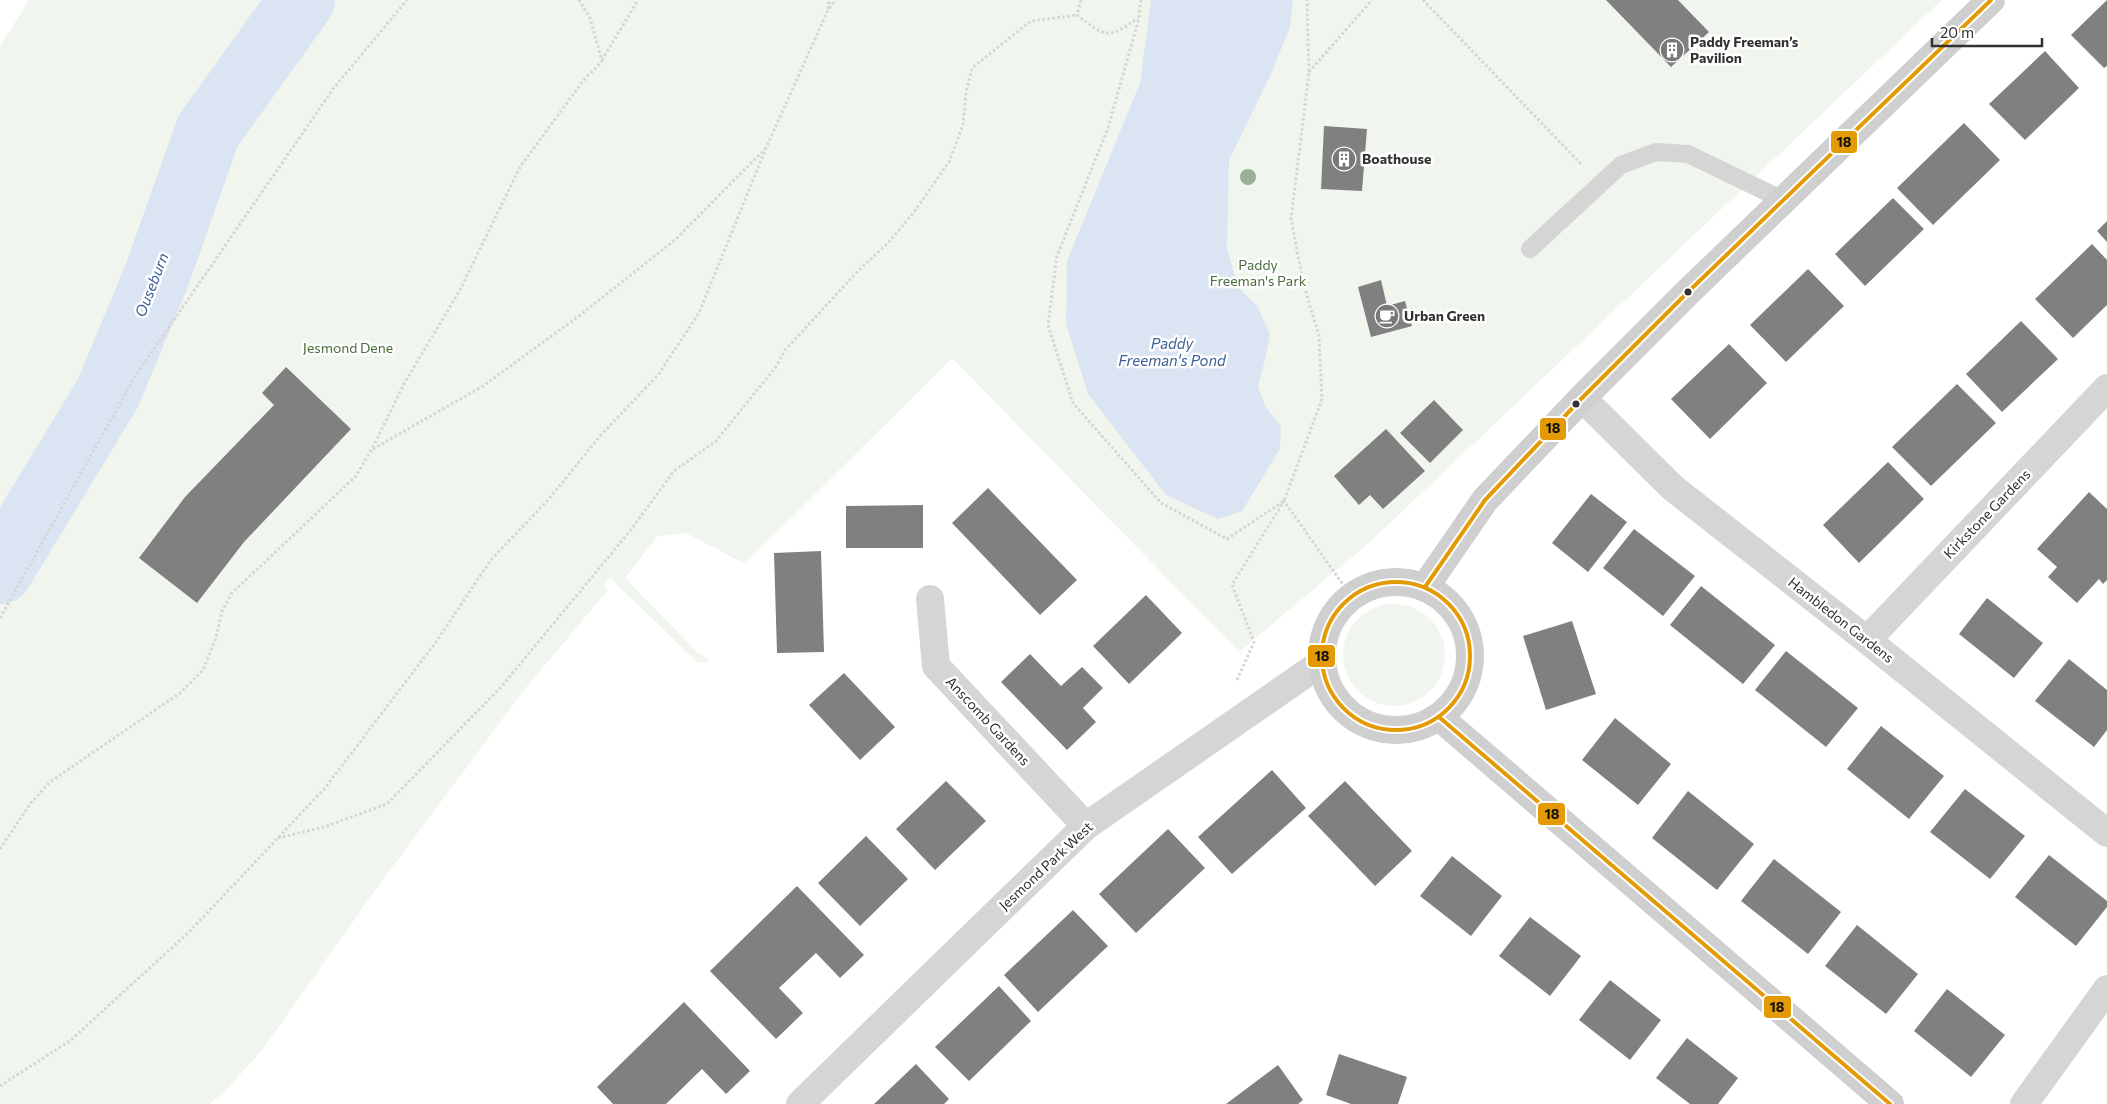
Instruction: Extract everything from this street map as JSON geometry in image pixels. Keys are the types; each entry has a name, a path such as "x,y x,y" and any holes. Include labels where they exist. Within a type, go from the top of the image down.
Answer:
{"street":[{"path":"1425,587 1485,500 1582,398 1688,292 1992,0"},
{"name":"Kirkstone Gardens","path":"1867,640 2107,388"},
{"name":"Hambledon Gardens","path":"1582,398 1673,488 1867,640 2107,833"},
{"path":"1400,581 1425,587 1444,599 1459,616 1468,637 1471,659 1466,682 1459,695 1455,702 1439,718 1419,728 1397,731 1375,728 1355,719 1338,704 1326,685 1321,663 1323,637 1333,614 1351,596 1375,584 1400,581"},
{"name":"Anscomb Gardens","path":"930,599 936,666 1086,826"},
{"name":"Jesmond Park West","path":"800,1104 1086,826 1321,663"},
{"path":"1439,718 1890,1104"},
{"path":"2024,1104 2107,989"}],"lane":[{"path":"1530,249 1621,165 1656,152 1688,154 1784,200"}],"path":[{"path":"0,618 136,375 333,89 407,0"},
{"path":"580,0 590,18 602,61"},
{"path":"0,849 20,818 50,782 180,693 203,670 216,638 222,611 232,592 356,476 372,449 405,382 460,290 520,167 582,82 602,61 638,0"},
{"path":"828,10 829,0"},
{"path":"0,1086 71,1040 190,931 331,780 436,642 490,561 548,500 600,436 658,375 699,313 766,148 828,10 835,0"},
{"path":"1077,15 1081,0"},
{"path":"1141,0 1139,18 1108,128 1057,256 1048,325 1073,403 1161,503 1227,539 1284,501"},
{"path":"1234,686 1254,642 1232,585 1284,501 1322,399 1319,336 1303,282 1291,218 1308,73 1307,0"},
{"path":"1308,73 1372,0"},
{"path":"1423,0 1601,184"},
{"path":"277,838 324,827 387,804 501,687 630,531 674,471 716,441 775,368 786,348 888,242 914,212 949,162 963,125 966,92 972,68 1031,21 1077,15 1099,32 1117,33 1139,18"},
{"path":"372,449 483,386 579,316 676,240 766,148"},
{"path":"1284,501 1351,596"}],"green space":[{"name":"Jesmond Dene","path":"29,0 1942,0 1370,542 1239,652 952,358 745,564 686,533 658,536 625,578 698,653 711,661 698,663 610,578 604,584 608,590 525,689 381,882 260,1053 226,1090 210,1104 0,1104 0,46"},
{"path":"1394,604 1413,608 1430,619 1441,636 1445,655 1441,674 1430,691 1413,702 1394,706 1375,702 1358,691 1347,674 1343,655 1347,636 1358,619 1375,608"}],"water":[{"name":"Paddy Freeman's Pond","path":"1151,0 1293,0 1290,27 1271,74 1229,160 1227,249 1238,287 1257,306 1270,334 1258,386 1265,406 1281,427 1280,449 1242,511 1218,519 1166,495 1088,394 1066,324 1067,261 1140,83"}],"building":[{"name":"Paddy Freeman’s Pavilion","path":"1606,0 1678,0 1709,32 1671,67"},
{"path":"2107,0 2107,66 2104,68 2071,35"},
{"path":"2045,51 2079,88 2025,140 1989,104"},
{"path":"1964,123 2000,160 1933,225 1897,188"},
{"name":"Boathouse","path":"1324,126 1367,129 1362,191 1321,189"},
{"path":"1893,198 1924,229 1865,286 1835,254"},
{"path":"2107,221 2107,242 2097,231"},
{"path":"2092,244 2107,260 2107,305 2073,338 2035,299"},
{"path":"1808,269 1844,306 1786,362 1750,325"},
{"name":"Urban Green","path":"1381,280 1387,306 1405,301 1412,326 1371,337 1358,287"},
{"path":"2021,321 2058,359 2002,412 1966,374"},
{"path":"1729,344 1767,383 1710,439 1671,399"},
{"path":"286,367 351,429 244,542 197,603 139,558 185,497 274,405 262,393"},
{"path":"1957,384 1996,423 1931,486 1892,447"},
{"path":"1434,400 1463,430 1430,463 1400,433"},
{"path":"1386,429 1425,471 1383,509 1370,495 1359,505 1334,476"},
{"path":"1888,462 1924,499 1859,563 1823,525"},
{"path":"988,488 1077,580 1040,615 952,523"},
{"path":"2089,492 2107,509 2107,580 2103,584 2099,579 2077,603 2048,577 2057,567 2037,549"},
{"path":"1591,494 1627,522 1588,572 1552,543"},
{"path":"923,505 923,548 846,548 846,506"},
{"path":"1634,529 1695,576 1663,616 1603,568"},
{"path":"821,551 824,652 777,653 774,553"},
{"path":"1701,586 1775,645 1743,684 1670,625"},
{"path":"1146,595 1182,633 1129,684 1093,646"},
{"path":"1987,598 2043,643 2014,678 1959,634"},
{"path":"1572,621 1596,694 1546,710 1523,636"},
{"path":"1786,651 1858,708 1826,747 1755,690"},
{"path":"1030,654 1061,686 1082,667 1103,688 1083,708 1096,722 1067,750 1001,682"},
{"path":"2069,659 2107,690 2107,730 2094,747 2035,701"},
{"path":"844,673 895,727 860,760 809,705"},
{"path":"1615,718 1671,764 1638,805 1582,760"},
{"path":"1881,726 1944,776 1909,819 1847,769"},
{"path":"1272,770 1306,808 1232,874 1198,837"},
{"path":"946,781 986,821 935,870 896,829"},
{"path":"1345,781 1412,851 1375,886 1308,816"},
{"path":"1965,789 2025,836 1990,879 1930,832"},
{"path":"1688,791 1754,844 1717,890 1652,838"},
{"path":"1168,829 1205,868 1136,933 1099,894"},
{"path":"866,836 908,879 860,926 818,883"},
{"path":"2049,855 2107,901 2107,907 2076,946 2015,897"},
{"path":"1452,856 1502,896 1471,936 1420,896"},
{"path":"1774,859 1841,912 1808,954 1741,901"},
{"path":"797,886 864,955 840,978 816,953 779,988 803,1013 776,1039 710,971"},
{"path":"1073,910 1108,946 1038,1012 1004,975"},
{"path":"1530,917 1581,956 1550,996 1499,956"},
{"path":"1857,925 1918,974 1886,1014 1825,966"},
{"path":"1610,980 1661,1020 1630,1060 1579,1020"},
{"path":"999,986 1031,1021 969,1081 935,1047"},
{"path":"1947,989 2005,1035 1971,1077 1914,1031"},
{"path":"684,1002 750,1071 726,1094 702,1069 666,1104 613,1104 597,1087"},
{"path":"1687,1038 1738,1078 1718,1104 1690,1104 1656,1078"},
{"path":"1339,1054 1407,1077 1398,1104 1351,1104 1326,1095"},
{"path":"916,1064 949,1099 944,1104 874,1104"},
{"path":"1278,1065 1303,1100 1298,1104 1226,1104"}],"waterway":[{"name":"Ouseburn","path":"0,571 108,393 157,275 208,131 302,0"}],"transit line":[{"name":"18","path":"1425,587 1485,500 1582,398 1688,292 1991,0"},
{"name":"18","path":"1396,582 1411,583 1424,587 1449,603 1465,628 1469,641 1470,656 1469,671 1465,684 1449,709 1424,725 1411,729 1396,730 1381,729 1368,725 1343,709 1327,684 1323,671 1322,656 1323,641 1327,628 1343,603 1368,587 1381,583 1396,582"},
{"name":"18","path":"1439,717 1890,1104"}],"place":[{"name":"Paddy Freeman’s Pavilion","path":"1672,50"},
{"name":"Boathouse","path":"1344,159"},
{"name":"Urban Green","path":"1387,316"}],"park label":[{"name":"Paddy Freeman's Park","path":"1258,274"}]}
